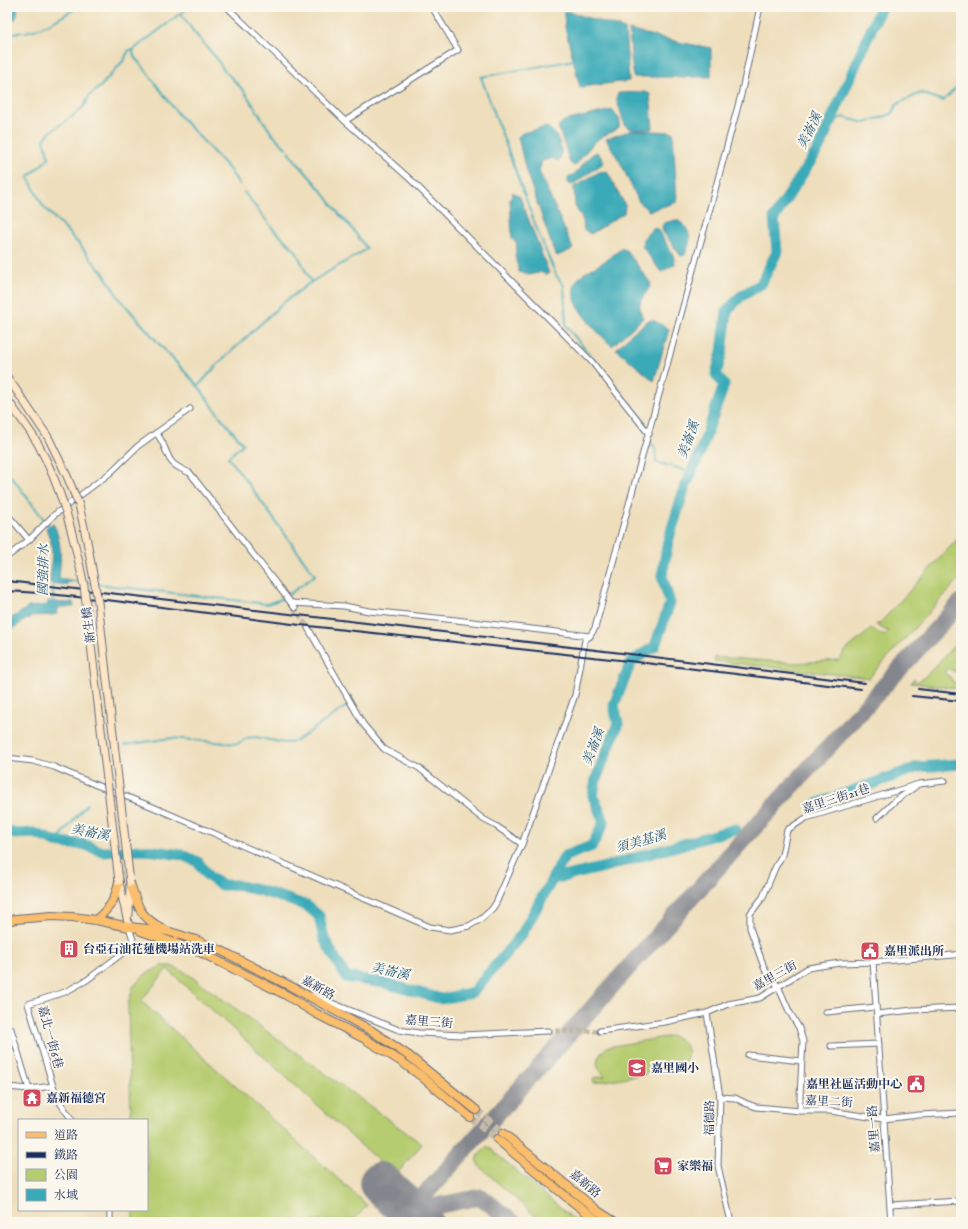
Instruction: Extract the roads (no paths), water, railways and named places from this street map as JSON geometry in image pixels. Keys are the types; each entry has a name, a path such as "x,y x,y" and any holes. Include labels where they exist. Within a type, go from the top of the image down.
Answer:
{"main road":[{"path":"96,920 111,905 116,896 119,881"},
{"path":"130,882 137,905 143,914 151,922 167,931"},
{"name":"嘉新路","path":"7,921 52,916 96,920 129,927 200,952 286,995 365,1039 402,1062 470,1117"},
{"name":"嘉新路","path":"129,927 167,931 196,940 220,950 292,987 372,1031 409,1056 476,1110"},
{"name":"嘉新路","path":"503,1133 598,1211 615,1222"},
{"name":"嘉新路","path":"497,1139 599,1222"}],"street":[{"path":"228,7 344,121 411,180 592,362 649,434"},
{"path":"344,121 458,50 432,7"},
{"path":"7,758 33,761 54,767 153,807 430,927 443,930 456,929 469,926 482,919 496,903 522,844 575,695 585,640 590,636 595,628 649,434 741,95 760,7"},
{"name":"新生橋","path":"7,377 48,437 79,505 86,534 98,602 130,882 129,927"},
{"name":"新生橋","path":"7,399 38,443 59,490 76,546 84,586 119,881 129,927"},
{"path":"7,557 29,540 54,515 110,473 138,446 190,409"},
{"path":"156,432 161,437 171,462 190,473 295,608"},
{"path":"7,514 29,540"},
{"path":"289,601 344,606 369,611 590,636"},
{"path":"308,628 363,724 384,749 419,768 483,819 522,844"},
{"name":"嘉里三街21巷","path":"800,1111 803,1041 799,1028 789,1011 778,986 765,970 750,928 750,914 763,897 782,855 787,830 806,818 919,784 945,781"},
{"path":"877,818 895,801 919,784"},
{"name":"嘉北一街6巷","path":"53,1086 28,1004 65,992 87,980 124,952 133,940 129,927"},
{"name":"嘉里三街","path":"600,1031 665,1022 707,1013 728,1004 760,998 808,968 840,963 873,962 954,955 961,953"},
{"name":"嘉里一路","path":"873,962 891,1222"},
{"name":"嘉里三街","path":"292,987 328,1000 399,1030 419,1033 463,1035 548,1031"},
{"path":"826,1012 876,1007"},
{"path":"877,1014 913,1010 961,1008"},
{"name":"福德路","path":"707,1013 720,1097 718,1166 731,1222"},
{"path":"12,1030 29,1089"},
{"path":"831,1046 879,1044"},
{"path":"748,1055 801,1061"},
{"path":"832,1085 881,1081"},
{"path":"7,1087 29,1089 53,1086 61,1104 71,1119"},
{"name":"嘉里二街","path":"720,1097 735,1098 745,1104 756,1107 800,1111 830,1111 883,1119 919,1115 961,1113"},
{"path":"890,1205 961,1201"},
{"path":"110,1211 110,1222"}],"water":[{"path":"7,7 17,7 17,15 14,20 7,24"},
{"path":"566,11 625,29 629,81 580,87 565,27 564,13"},
{"path":"629,30 711,48 711,77 633,77"},
{"path":"645,92 650,94 653,128 637,129 627,127 616,98 618,93"},
{"path":"612,110 620,120 619,127 615,131 596,141 575,166 570,163 558,126 564,121"},
{"path":"548,127 560,142 561,151 559,161 552,158 542,161 539,171 573,249 557,256 526,171 518,137 522,133"},
{"path":"632,130 673,132 677,202 649,211 639,202 620,162 606,139"},
{"path":"597,152 604,161 602,164 572,185 568,183 568,178 576,172 589,157"},
{"path":"607,171 625,205 624,213 591,234 584,230 583,220 575,206 574,187 599,172"},
{"path":"513,192 520,197 549,273 546,275 542,272 529,275 519,272 515,256 517,244 512,238 510,199"},
{"path":"676,220 686,227 690,239 685,255 681,256 663,232 662,227 664,223"},
{"path":"653,228 658,229 673,255 675,264 661,272 642,246 643,239"},
{"path":"622,248 627,251 651,284 640,303 643,318 612,346 591,325 578,307 574,289 577,280 582,275 602,263"},
{"path":"653,320 669,329 654,381 616,349 647,321"},
{"path":"53,523 59,543 59,578 71,580 72,582 67,582 67,585 50,583 52,551 51,542 46,528"},
{"path":"48,601 65,603 73,602 74,607 59,607 57,614 32,616 7,632 7,621 29,607 48,605"}],"waterway":[{"name":"國強排水","path":"7,33 27,32 36,29 53,22 78,7"},
{"path":"96,584 267,604 284,598 315,575 228,457 243,444 198,386 119,298 102,271 43,206 28,177 49,158 44,140 49,133 78,112 85,105 89,96 101,86 124,60 129,50 133,50 189,7"},
{"name":"美崙溪","path":"7,831 16,834 34,833 56,842 83,844 103,852 141,850 182,855 198,862 208,876 221,885 236,885 262,891 307,906 319,916 324,939 346,977 384,983 442,999 473,992 522,934 565,856 592,846 604,822 593,796 596,779 618,724 614,705 631,662 655,646 670,603 662,576 668,541 684,490 701,450 724,385 716,374 722,352 727,311 740,297 761,284 777,252 774,218 819,148 881,7"},
{"path":"181,13 223,69 244,91 272,134 286,148"},
{"path":"133,50 134,57 178,114 229,169 239,184"},
{"path":"574,60 481,77 538,232 556,275 564,286 566,326 646,425"},
{"path":"829,125 842,117 865,123 892,114 897,104 921,93 943,101 955,89 961,78"},
{"path":"288,152 322,191 367,249 311,282"},
{"path":"198,386 220,362 283,303 311,282 296,251 273,229 244,192"},
{"path":"651,442 655,448 656,462 691,472"},
{"name":"國強排水","path":"7,471 49,526"},
{"name":"國強排水","path":"53,581 53,602"},
{"path":"70,581 92,583"},
{"path":"125,745 172,738 237,744 247,738 255,737 285,743 296,741 347,706"},
{"name":"須美基溪","path":"817,804 918,767 961,764"},
{"path":"56,842 87,804"},
{"name":"須美基溪","path":"553,879 601,868 735,829"}],"tunnel":[{"path":"295,608 308,628"},
{"path":"548,1031 600,1031"},
{"path":"476,1110 503,1133"},
{"path":"470,1117 497,1139"}],"railway":[{"path":"7,581 865,683"},
{"path":"7,591 115,601 300,625 629,661 861,689"},
{"path":"918,689 961,694"},
{"path":"912,696 961,701"}],"place":[{"name":"台亞石油花蓮機場站洗車","path":"69,949"},
{"name":"嘉里派出所","path":"870,951"},
{"name":"嘉里國小","path":"637,1068"},
{"name":"嘉里社區活動中心","path":"916,1084"},
{"name":"嘉新福德宮","path":"32,1098"},
{"name":"家樂福","path":"663,1166"}]}
